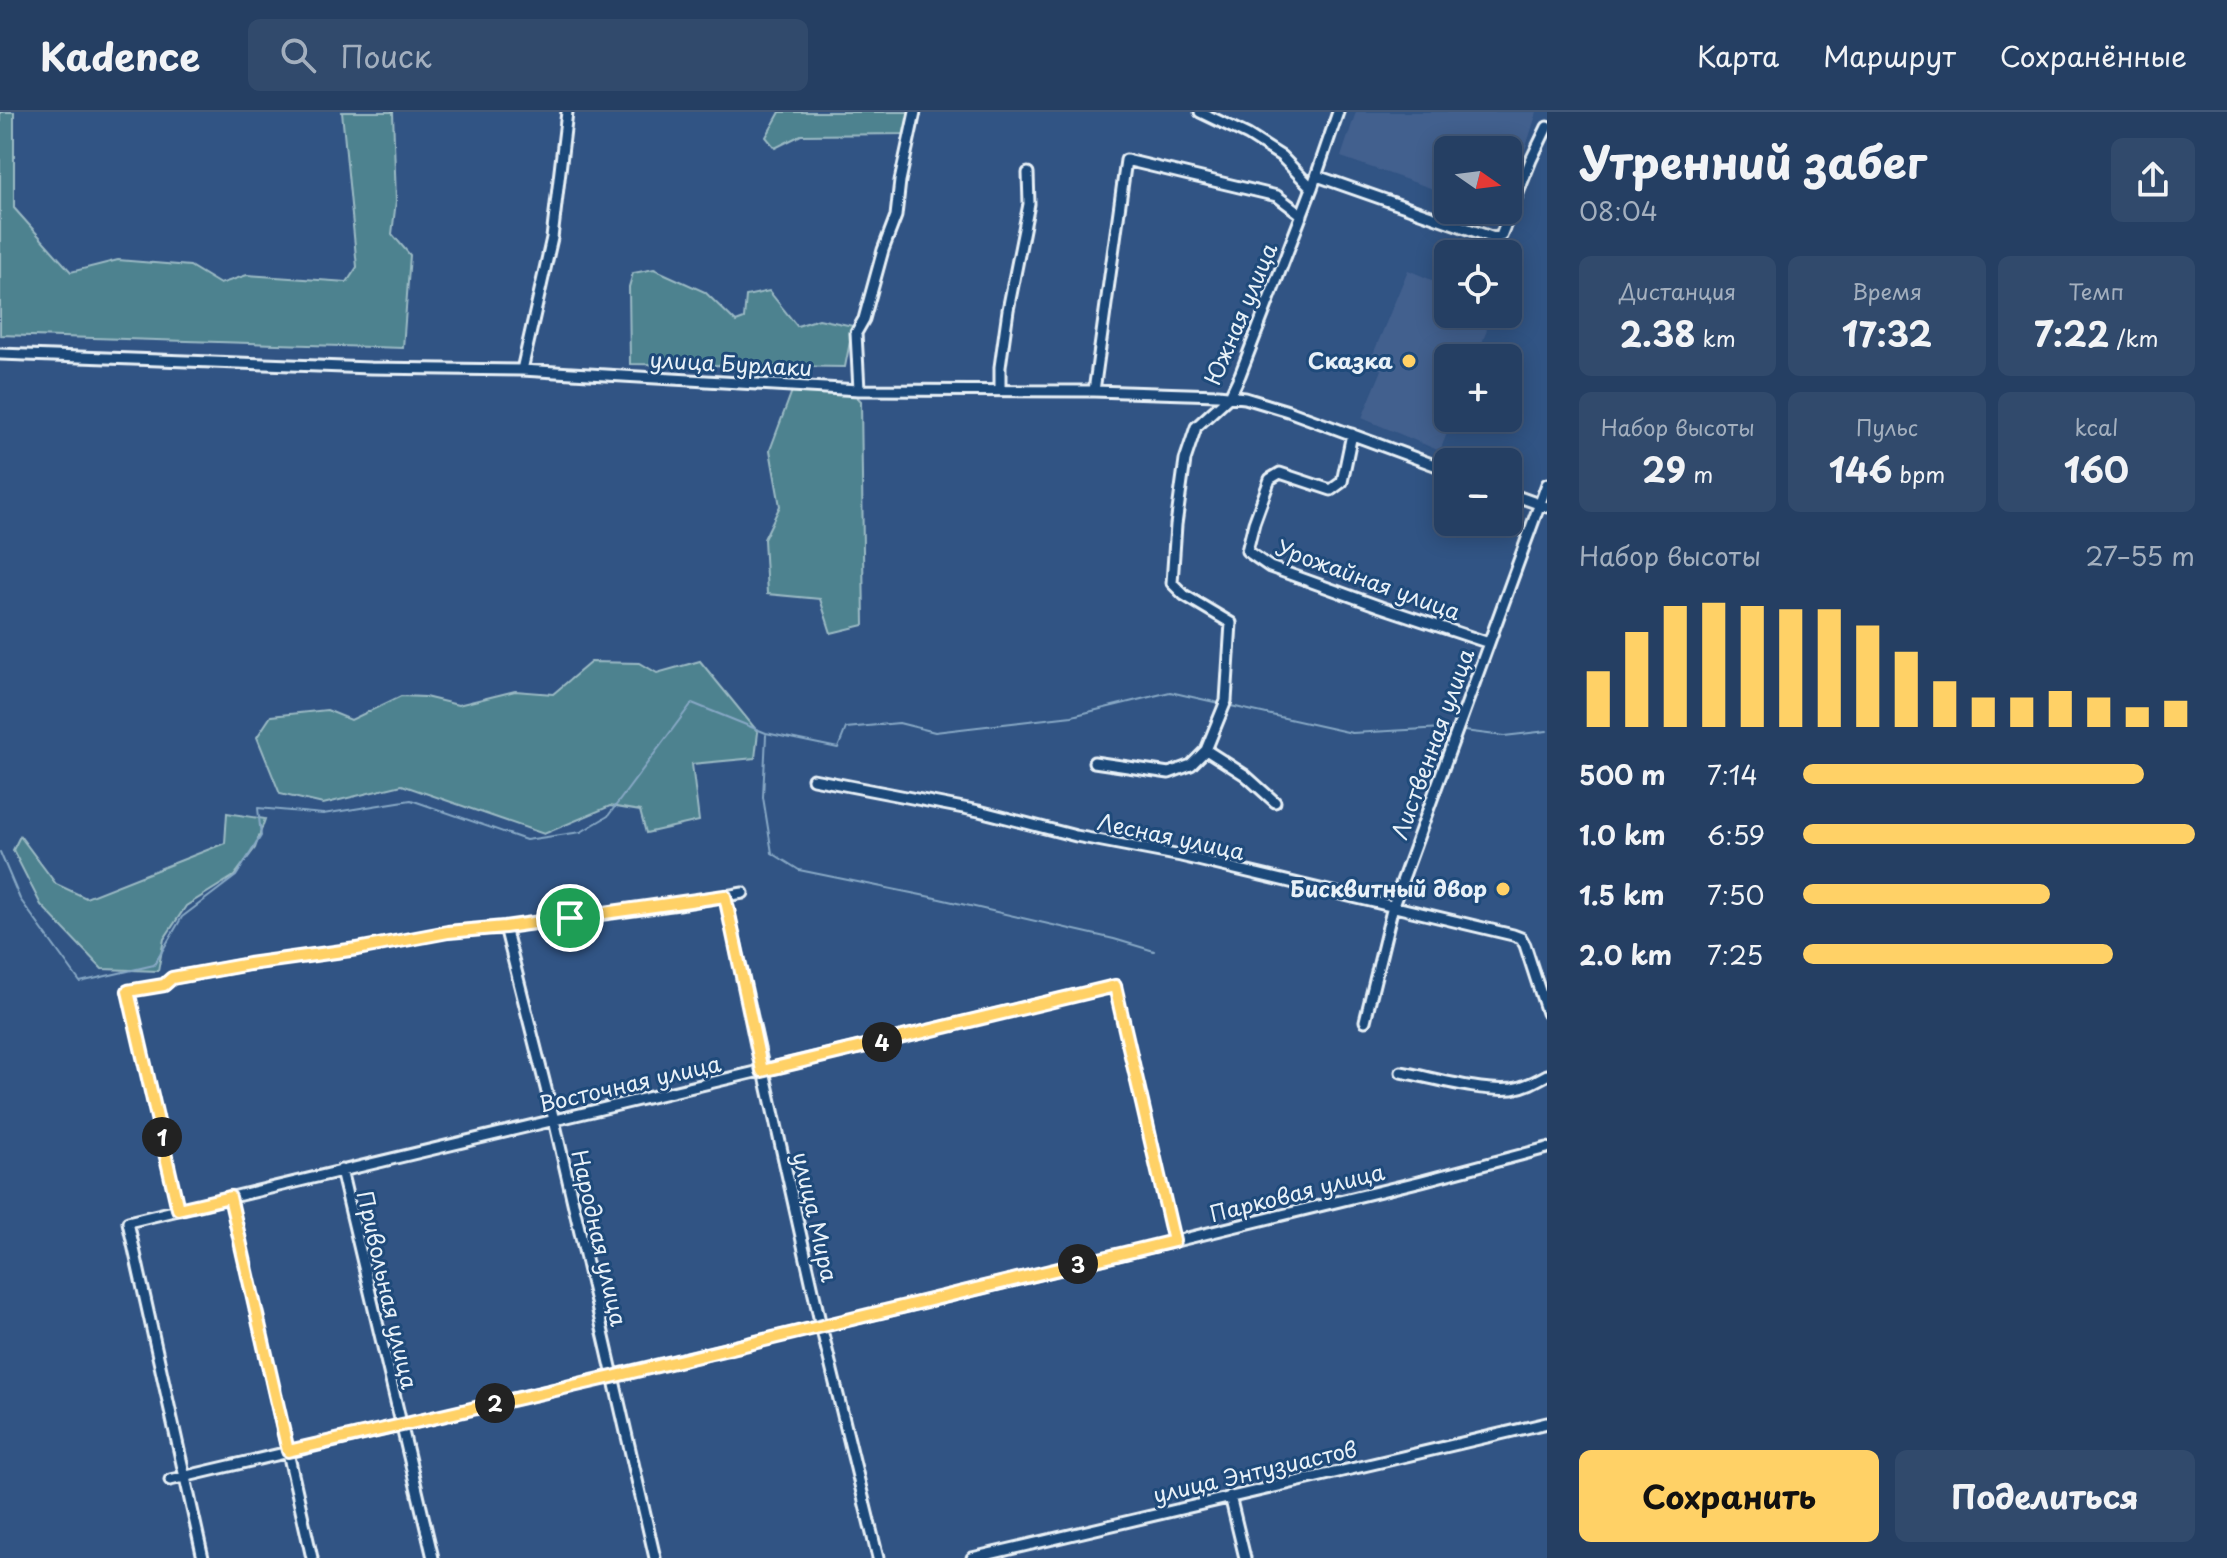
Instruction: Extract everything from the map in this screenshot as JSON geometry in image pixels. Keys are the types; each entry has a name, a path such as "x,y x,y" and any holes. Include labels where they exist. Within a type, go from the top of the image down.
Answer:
{"street":[{"path":"522,370 552,238 567,112"},
{"path":"859,390 856,333 864,319 896,216 915,112"},
{"path":"1200,112 1248,135 1281,156 1312,188"},
{"name":"Южная улица","path":"1206,750 1226,701 1231,623 1184,595 1172,583 1185,460 1196,427 1230,396 1240,375 1317,176 1338,112"},
{"path":"1317,176 1494,238 1501,236 1547,127"},
{"path":"1094,391 1126,160 1277,196 1302,215"},
{"path":"1000,390 1008,310 1029,204 1028,173"},
{"name":"улица Бурлаки","path":"0,354 370,368 522,370 859,390 1094,391 1230,396 1259,402 1434,465"},
{"name":"Урожайная улица","path":"1352,434 1342,482 1331,490 1280,473 1270,479 1247,551 1270,567 1489,643"},
{"name":"Лиственная улица","path":"1365,1021 1393,906 1489,643 1544,506 1547,484"},
{"path":"1522,498 1544,506"},
{"path":"1094,762 1169,773 1191,765 1206,750 1245,775 1275,802"},
{"name":"Лесная улица","path":"813,779 979,811 1076,836 1181,856 1521,938 1547,1013"},
{"path":"178,1209 128,991 164,985 172,978 448,932 505,927 743,893"},
{"name":"улица Мира","path":"725,896 762,1071 878,1558"},
{"name":"Народная улица","path":"505,927 554,1120 655,1558"},
{"name":"Восточная улица","path":"185,1476 128,1222 1115,986 1174,1241"},
{"path":"1401,1072 1478,1087 1510,1089 1528,1085 1547,1075"},
{"name":"Парковая улица","path":"170,1480 612,1377 1547,1148"},
{"name":"Привольная улица","path":"341,1170 433,1558"},
{"path":"230,1197 312,1558"},
{"name":"улица Энтузиастов","path":"972,1558 1547,1423"},
{"path":"185,1476 203,1558"},
{"path":"1230,1496 1245,1558"}],"shaded area":[{"path":"1356,112 1537,112 1522,160 1522,136 1434,136 1434,189 1341,157"},
{"name":"Сказка","path":"1408,270 1434,281 1434,328 1487,330 1482,344 1434,344 1434,432 1447,432 1441,448 1434,448 1362,418 1382,370 1369,364"}],"green space":[{"path":"0,112 14,112 14,208 71,272 118,260 190,266 220,284 247,275 347,282 357,267 342,112 393,112 396,201 392,234 410,255 403,348 0,335"},
{"path":"780,112 911,112 906,134 801,135 775,148 766,137"},
{"path":"654,269 705,292 736,322 744,319 746,296 769,291 797,326 819,319 853,326 845,367 630,364 629,287 633,273"},
{"path":"792,391 853,393 861,401 864,625 831,633 820,599 767,594 764,539 780,506 770,450"},
{"path":"700,661 758,732 755,758 692,764 699,821 646,833 640,811 610,806 544,834 402,785 323,804 280,794 257,737 271,716 327,710 351,720 401,696 425,697 458,705 515,691 553,694 591,662 640,663 657,673"},
{"path":"227,813 265,819 255,848 234,876 186,906 164,939 158,971 102,969 41,905 13,850 20,836 56,884 86,898 225,843"}],"waterway":[{"path":"0,852 20,899 80,982 154,965 182,917 236,876 261,836 258,808 323,814 411,800 526,840 581,832 608,816 692,703 766,733 838,748 846,728 899,723 935,732 1072,716 1170,692 1219,703"},
{"path":"1231,706 1352,733 1444,728"},
{"path":"1464,731 1504,736 1547,731"},
{"path":"766,735 763,797 772,853 799,870 931,897 1154,951"}],"place":[{"name":"Сказка","path":"1409,361"},
{"name":"Бисквитный двор","path":"1503,889"}],"route":[{"path":"725,896 762,1071 1115,986 1174,1241 612,1377 288,1451 230,1197 178,1209 128,991 164,985 172,978 249,964 448,932 570,918 725,896"}]}
